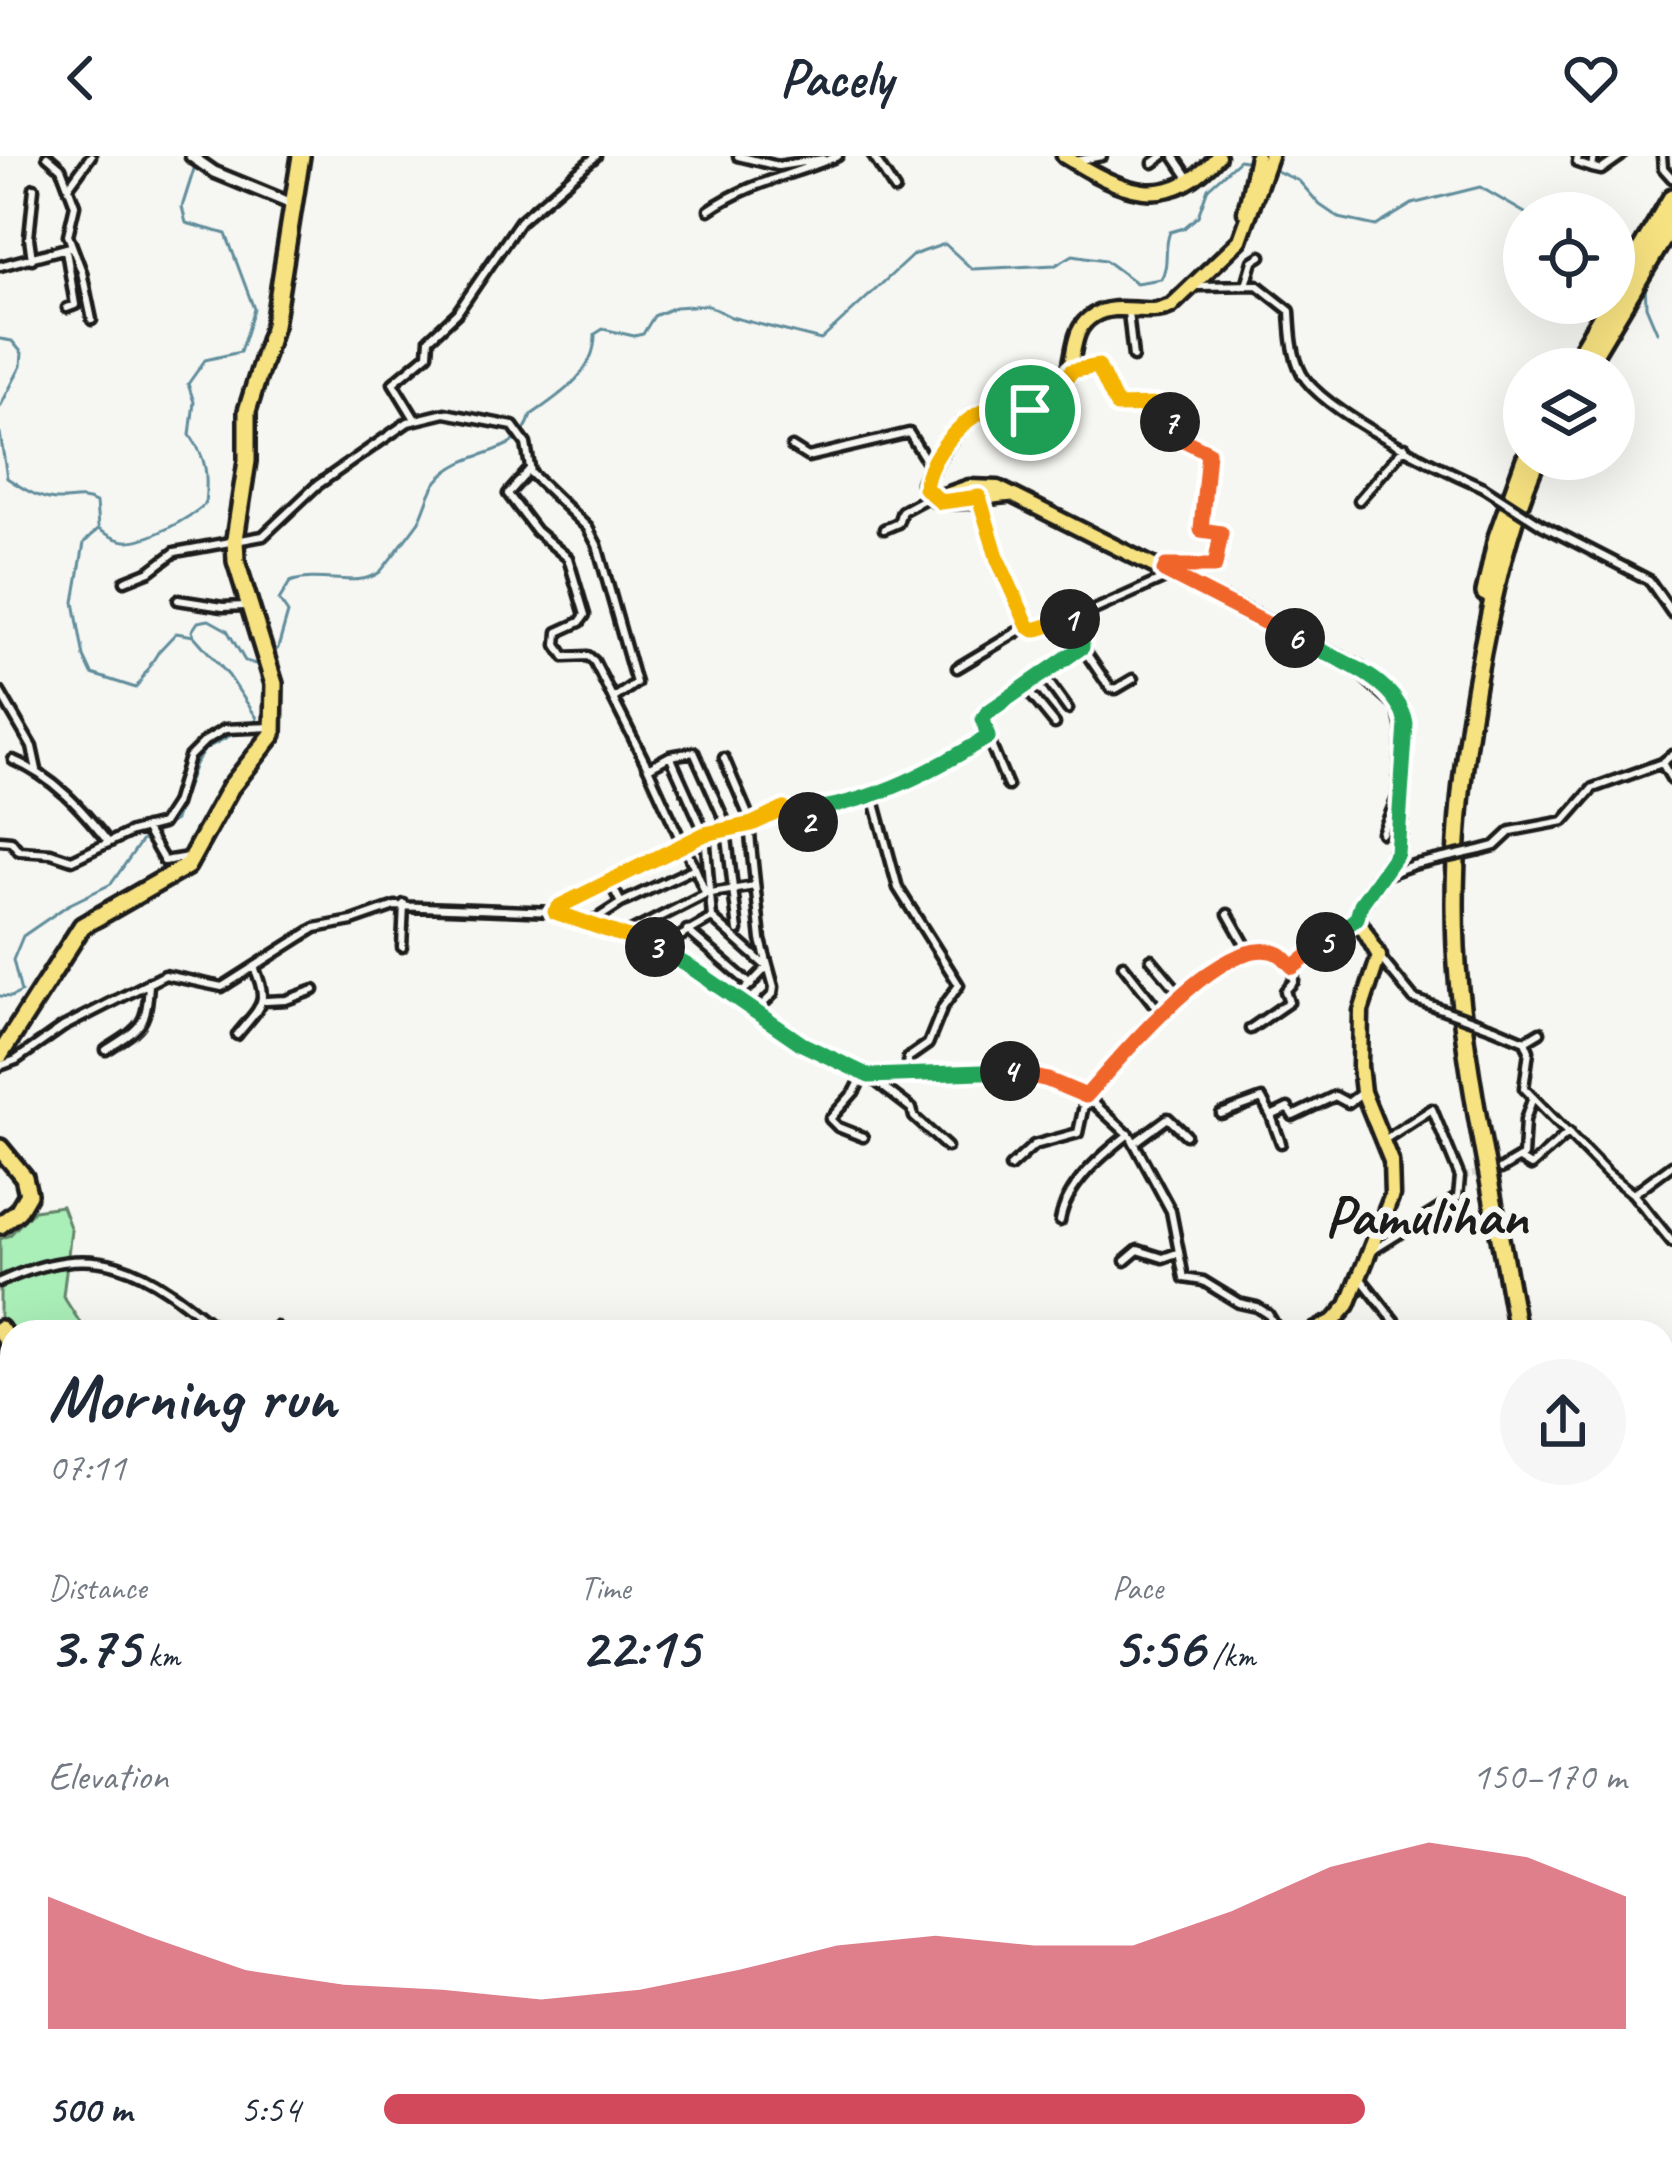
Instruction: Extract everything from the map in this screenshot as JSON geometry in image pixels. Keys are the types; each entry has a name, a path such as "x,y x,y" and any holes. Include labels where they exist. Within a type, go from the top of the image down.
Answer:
{"highway":[{"path":"2,1057 82,926 176,874 196,854 225,796 267,745 275,727 275,690 236,561 235,539 247,461 247,411 274,325 301,156"},
{"path":"1635,259 1672,196"},
{"path":"1598,348 1672,224"},
{"path":"1504,1320 1448,986 1446,891 1450,793 1461,709 1497,537 1517,480"},
{"path":"1514,1320 1471,1082 1459,984 1456,892 1460,791 1471,712 1509,538 1530,480"},
{"path":"0,1148 28,1189 24,1205 2,1226"}],"main road":[{"path":"191,156 292,204"},
{"path":"1068,158 1103,180 1140,193 1164,191 1190,180 1217,156"},
{"path":"1011,496 946,502 933,497 925,483 951,438 977,416 1006,405 1036,410 1061,393 1082,326 1100,313 1166,309 1236,243 1246,225 1262,162"},
{"path":"933,497 981,485 1011,496 1359,669 1397,703 1406,724 1397,853 1361,904 1357,918 1379,956 1360,1016 1363,1092 1393,1168 1392,1195 1360,1277 1332,1320"}],"street":[{"path":"47,156 59,166 76,211 68,235 75,304 67,308"},
{"path":"69,186 91,156"},
{"path":"415,419 393,383 428,354 429,339 457,313 520,221 596,156"},
{"path":"737,156 778,166 812,166"},
{"path":"709,210 746,188 838,156"},
{"path":"873,156 895,190"},
{"path":"1068,158 1102,156"},
{"path":"1153,164 1163,156"},
{"path":"1174,156 1190,180"},
{"path":"1578,156 1577,163 1602,170 1622,156"},
{"path":"1592,168 1594,156"},
{"path":"1662,156 1663,168 1672,178"},
{"path":"32,259 34,188"},
{"path":"0,257 4,266 69,249"},
{"path":"69,249 82,272 92,320"},
{"path":"1246,285 1253,261 1262,256"},
{"path":"1189,286 1262,288 1290,311 1300,372 1311,386 1448,472 1649,580 1672,613"},
{"path":"1127,308 1133,357"},
{"path":"979,497 998,560 1034,630 1083,615 1168,573 1166,566 1211,567 1219,562 1221,532 1201,530 1208,452 1173,435 1165,407 1117,406 1098,366 1071,371"},
{"path":"125,581 150,571 175,552 263,536 316,486 415,419 445,413 502,421 522,437 530,470 588,527 597,545 636,683 613,699"},
{"path":"792,447 806,458 909,433 930,468"},
{"path":"1359,500 1405,447"},
{"path":"530,470 508,494 536,531 568,558 585,615 557,632 557,645 565,657 592,658 708,893"},
{"path":"884,529 898,524 902,511 933,497"},
{"path":"178,600 223,607 249,605"},
{"path":"1083,615 1082,647 1110,688 1133,679"},
{"path":"957,668 1028,626"},
{"path":"1008,786 988,737 985,716 1082,647"},
{"path":"1042,673 1068,709"},
{"path":"1024,686 1055,724"},
{"path":"0,692 32,747 37,770"},
{"path":"0,840 11,841 19,851 72,860 149,832 168,816 196,748 225,729 275,727"},
{"path":"555,912 705,834 750,824 785,809 803,824 815,809 873,796 988,737"},
{"path":"648,768 694,752 727,829 738,932"},
{"path":"1382,876 1495,846 1511,831 1564,820 1593,788 1672,755"},
{"path":"670,757 705,834 712,918 767,967"},
{"path":"724,758 750,824 755,886 774,992 755,1012"},
{"path":"13,760 37,770 80,804 110,843"},
{"path":"1662,763 1672,780"},
{"path":"873,796 901,895 959,985 943,1007 930,1042 908,1058 908,1072"},
{"path":"1382,832 1395,799 1400,798"},
{"path":"149,832 166,862 196,854"},
{"path":"1397,853 1412,866"},
{"path":"587,925 695,868"},
{"path":"610,882 621,903"},
{"path":"623,935 708,893 755,886"},
{"path":"2,1057 148,982 176,975 222,987 315,928 404,904 555,912 644,941 692,968 802,1044 866,1074 913,1109 913,1115 947,1147"},
{"path":"402,947 404,904"},
{"path":"1228,914 1250,953"},
{"path":"679,937 712,918"},
{"path":"1293,967 1357,918"},
{"path":"686,930 751,985"},
{"path":"1010,1166 1034,1145 1078,1133 1086,1096 1160,1012 1228,962 1250,953 1276,953 1293,967 1294,981 1285,992 1288,1001 1250,1029"},
{"path":"1379,956 1414,1000 1525,1041"},
{"path":"1151,958 1182,996"},
{"path":"1124,965 1160,1012"},
{"path":"237,1035 266,994 254,967"},
{"path":"735,1000 767,967"},
{"path":"106,1050 142,1026 148,1012 148,982"},
{"path":"264,1001 286,1000 314,989"},
{"path":"1525,1041 1540,1033"},
{"path":"1525,1041 1523,1083 1533,1097 1633,1194 1672,1242"},
{"path":"866,1074 1019,1071 1086,1096 1129,1134 1171,1211 1184,1278 1203,1281 1238,1304 1257,1307 1272,1320"},
{"path":"863,1137 830,1119 866,1074"},
{"path":"1271,1116 1288,1108 1294,1116 1335,1096 1348,1103 1363,1092"},
{"path":"1520,1160 1533,1097"},
{"path":"1221,1114 1262,1099 1281,1143"},
{"path":"1371,1252 1458,1197 1462,1176 1432,1109 1384,1141"},
{"path":"1134,1143 1168,1118 1186,1135"},
{"path":"1520,1160 1533,1164 1569,1132"},
{"path":"1060,1221 1067,1196 1129,1134"},
{"path":"1501,1169 1520,1160"},
{"path":"1633,1194 1672,1166"},
{"path":"1125,1261 1138,1250 1163,1258 1177,1253"},
{"path":"0,1282 68,1259 108,1261 149,1278 205,1320"},
{"path":"1360,1277 1394,1320"}],"green space":[{"path":"62,1206 71,1230 63,1296 78,1320 0,1320 0,1239 34,1210"}],"waterway":[{"path":"271,656 288,613 279,600 290,582 361,579 380,572 419,521 438,480 450,469 515,440 531,415 582,372 595,334 603,329 643,334 654,316 675,307 707,305 731,317 821,340 913,255 945,244 972,269 1056,265 1073,255 1105,260 1136,283 1161,279 1170,232 1198,216 1208,188 1239,160 1251,162"},
{"path":"0,996 21,992 13,960 23,936 68,905 111,884 142,840 175,820 205,749 239,731 251,732 257,718 194,636 176,633 136,688 92,674 84,657 74,602 84,543 98,529 134,541 167,528 205,504 205,468 190,435 194,402 188,384 205,360 240,352 254,309 226,234 186,223 182,207 195,166"},
{"path":"1272,169 1299,181 1339,218 1376,226 1412,204 1480,187 1503,200"},
{"path":"1645,283 1646,306 1657,332"},
{"path":"0,339 12,341 22,353 21,366 0,407"},
{"path":"0,433 7,478 42,497 96,503 98,527"},
{"path":"194,636 198,622 209,620 227,630 245,661 259,665"},
{"path":"0,1366 0,1379"}],"tunnel":[{"path":"1463,1176 1501,1169"}],"district":[{"name":"Pamulihan","path":"1426,1216"}],"route":[{"path":"1098,366 1119,408 1165,407 1173,435 1208,452 1201,530 1221,533 1215,566 1166,566 1164,571 1359,669 1400,706 1406,729 1397,853 1361,904 1357,918 1293,967 1276,953 1250,953 1202,979 1144,1027 1086,1096 1019,1071 869,1076 802,1044 644,941 555,912 705,834 752,824 784,809 798,824 806,824 815,809 873,796 947,762 988,737 983,719 988,712 1082,647 1083,615 1034,630 1028,626 998,560 979,497 941,502 925,488 930,468 945,445 977,416 1006,405 1030,410 1056,397 1071,371 1098,366"}]}
